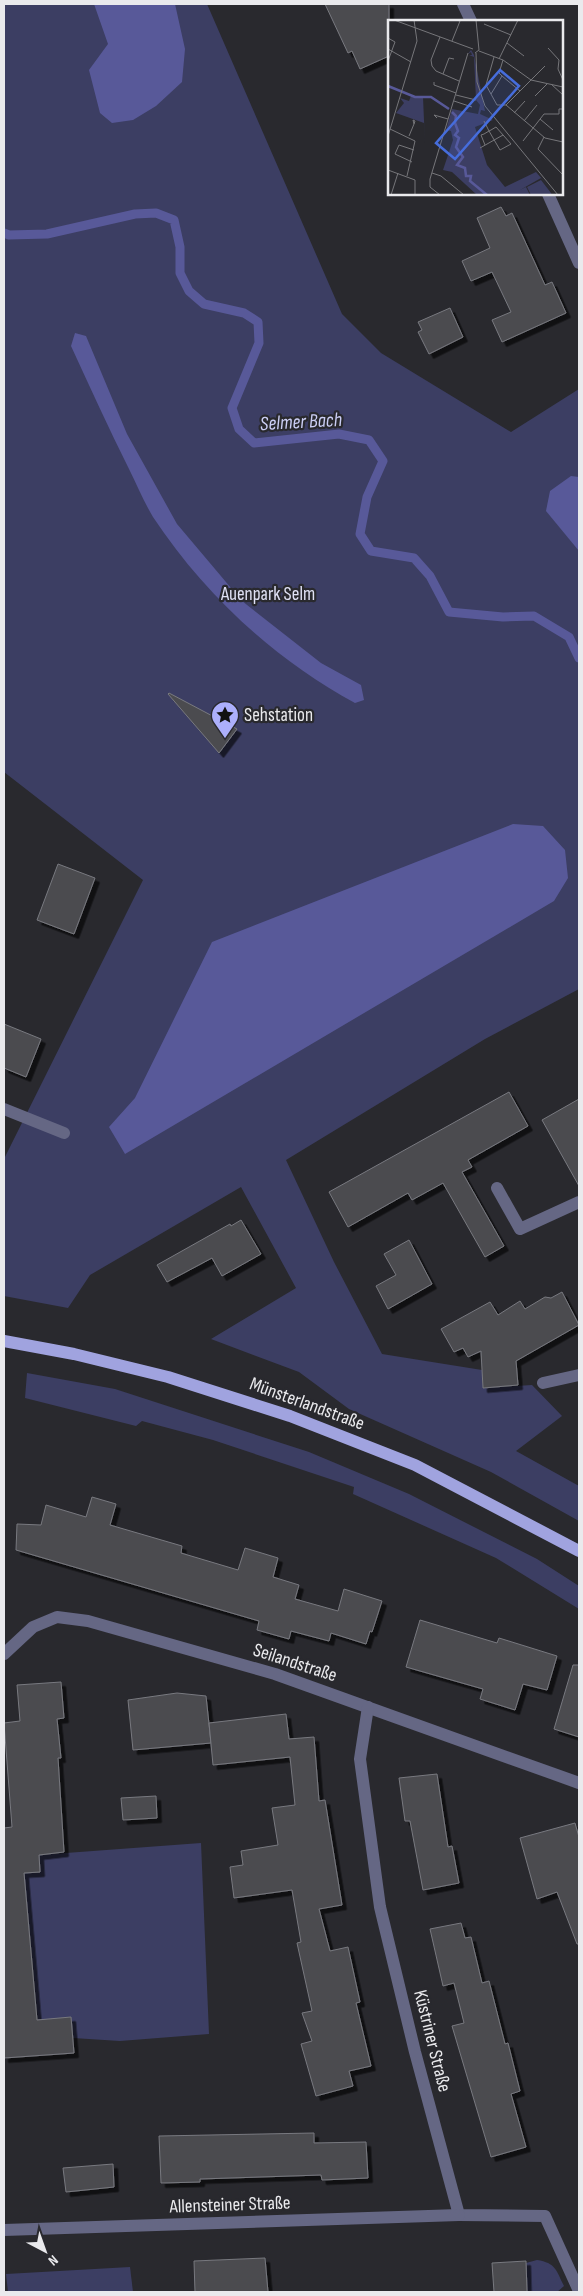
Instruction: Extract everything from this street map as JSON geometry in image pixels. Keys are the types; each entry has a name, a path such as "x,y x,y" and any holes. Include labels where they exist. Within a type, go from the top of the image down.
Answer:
{"main road":[{"name":"Münsterlandstraße","path":"4,1341 74,1354 168,1377 290,1416 415,1465 579,1551"}],"street":[{"path":"463,4 471,20"},
{"path":"548,195 579,263"},
{"path":"4,1109 64,1133"},
{"path":"498,1188 520,1229 579,1202"},
{"path":"543,1383 579,1375"},
{"name":"Seilandstraße","path":"4,1654 33,1627 58,1617 88,1621 275,1674 579,1783"},
{"name":"Küstriner Straße","path":"368,1707 360,1759 380,1907 415,2052 458,2215"},
{"path":"458,2215 545,2216 579,2291"},
{"name":"Allensteiner Straße","path":"4,2230 458,2215"}],"green space":[{"name":"Auenpark Selm","path":"4,4 207,4 342,314 381,353 511,432 579,389 579,989 485,1039 286,1160 334,1262 382,1354 482,1370 483,1388 532,1385 562,1416 516,1451 579,1486 579,1521 491,1472 349,1409 299,1372 211,1339 296,1288 241,1187 90,1275 68,1308 4,1296 4,1159 143,880 4,772"},
{"path":"27,1373 115,1389 309,1452 409,1494 537,1559 579,1586 579,1609 496,1558 353,1494 354,1487 213,1440 142,1421 136,1426 25,1398"},
{"path":"201,1843 209,2034 120,2041 73,2038 70,2017 38,2021 24,1873 40,1872 39,1855"},
{"path":"537,2260 548,2263 555,2268 564,2286 557,2292 527,2292 526,2263"},
{"path":"130,2267 133,2292 8,2292 6,2274"}],"shaded area":[{"path":"94,4 175,4 185,49 182,82 156,106 133,120 112,123 100,113 89,70 108,44"},
{"path":"75,333 86,336 127,434 177,524 242,601 321,663 361,685 364,700 355,703 325,686 269,645 218,598 173,545 153,517 71,346"},
{"path":"571,476 579,477 579,551 546,511 550,491"},
{"path":"513,824 543,826 565,850 568,878 554,901 125,1154 109,1127 135,1098 212,942"}],"building":[{"path":"325,4 389,4 388,56 360,69 352,51 348,53"},
{"path":"501,207 506,216 512,213 545,285 552,282 566,313 502,342 492,320 511,312 492,272 471,281 462,261 490,248 477,218"},
{"path":"450,308 463,337 429,354 418,332 422,330 418,322"},
{"path":"168,694 237,729 219,753"},
{"path":"58,864 95,878 74,934 37,920"},
{"path":"4,1024 41,1039 26,1077 4,1068"},
{"path":"509,1092 528,1126 468,1160 472,1167 462,1172 504,1246 485,1257 443,1183 412,1200 408,1193 348,1227 329,1192"},
{"path":"579,1099 579,1186 542,1120"},
{"path":"241,1220 261,1254 222,1276 212,1258 167,1282 157,1265 230,1224 231,1226"},
{"path":"409,1240 432,1284 388,1309 376,1286 396,1275 384,1254"},
{"path":"562,1292 579,1325 516,1361 518,1385 483,1388 481,1351 468,1357 463,1348 454,1352 441,1329 490,1302 498,1315 520,1301 525,1309 545,1297 551,1298"},
{"path":"92,1497 116,1504 110,1525 182,1546 181,1553 238,1570 245,1548 278,1558 273,1577 299,1585 295,1599 338,1611 344,1589 382,1601 366,1644 331,1633 329,1641 291,1631 289,1639 257,1630 259,1621 16,1550 17,1524 41,1525 46,1505 86,1517"},
{"path":"420,1620 497,1643 499,1638 557,1656 547,1690 523,1684 515,1710 480,1699 483,1689 406,1667"},
{"path":"573,1665 579,1665 579,1737 554,1729"},
{"path":"61,1682 64,1718 57,1719 61,1758 58,1758 64,1852 39,1855 40,1872 24,1873 37,2020 71,2017 74,2053 4,2058 4,1828 12,1827 4,1723 20,1721 17,1685"},
{"path":"177,1693 206,1696 211,1743 133,1750 128,1700"},
{"path":"286,1714 289,1739 314,1737 319,1801 325,1800 342,1905 319,1909 330,1951 348,1947 360,2002 356,2003 371,2066 349,2071 353,2086 316,2096 301,2044 312,2041 302,2013 312,2011 297,1943 301,1942 292,1890 234,1898 230,1867 243,1865 241,1851 278,1845 272,1808 295,1805 290,1757 213,1765 209,1723"},
{"path":"437,1774 448,1847 452,1846 459,1883 423,1890 410,1821 405,1821 399,1778"},
{"path":"156,1796 157,1818 123,1820 121,1798"},
{"path":"575,1823 579,1837 579,1944 577,1944 557,1892 537,1899 520,1838"},
{"path":"461,1923 465,1938 471,1937 482,1983 489,1981 505,2044 508,2043 520,2091 511,2094 526,2147 491,2157 452,2026 464,2023 454,1983 443,1986 430,1929"},
{"path":"314,2133 314,2143 366,2142 368,2178 322,2180 321,2175 200,2179 200,2182 161,2183 159,2136"},
{"path":"113,2164 114,2187 66,2192 63,2168"},
{"path":"265,2258 268,2292 195,2292 194,2261"},
{"path":"526,2261 527,2292 494,2292 492,2263"}],"waterway":[{"name":"Selmer Bach","path":"4,233 9,235 47,234 135,214 156,213 174,220 180,247 180,273 189,291 204,304 244,313 258,322 259,343 232,408 239,429 254,443 339,434 369,440 383,461 367,497 360,534 371,551 414,558 430,576 449,612 503,617 534,616 569,637 579,658"}],"place":[{"name":"Sehstation","path":"225,739"}]}
